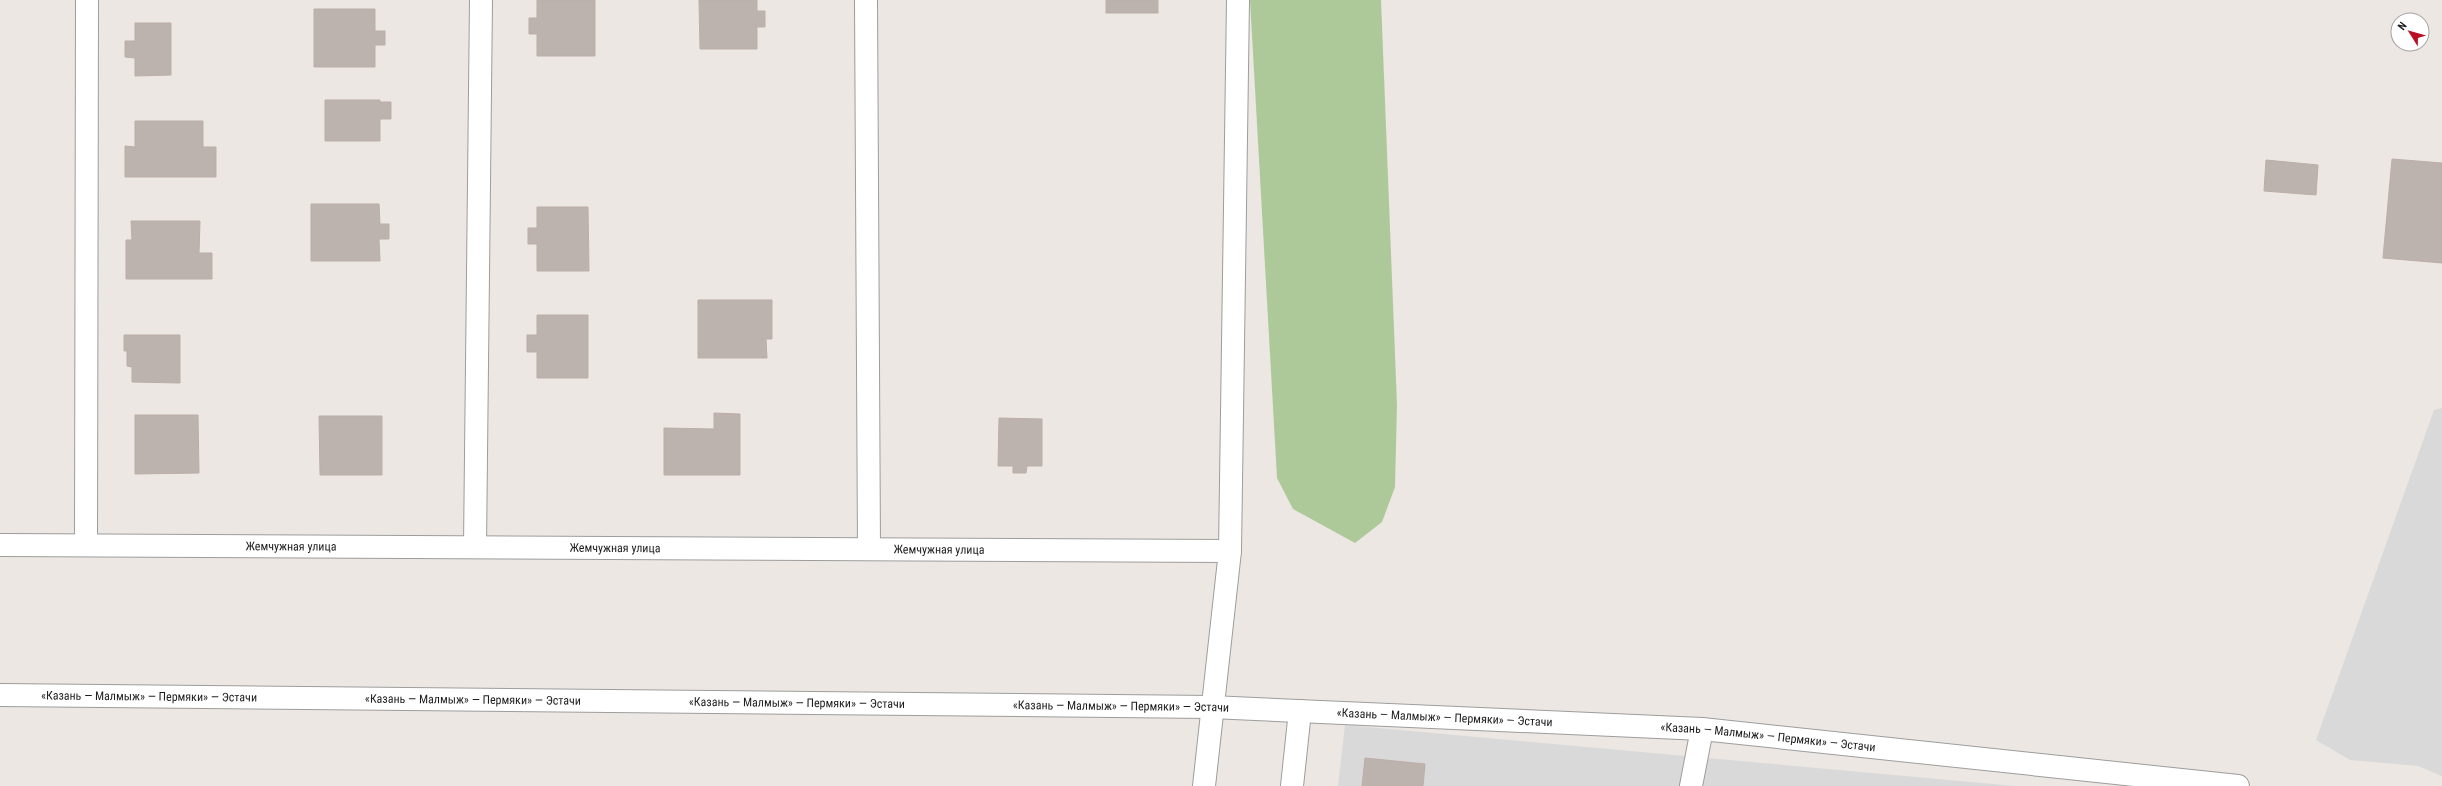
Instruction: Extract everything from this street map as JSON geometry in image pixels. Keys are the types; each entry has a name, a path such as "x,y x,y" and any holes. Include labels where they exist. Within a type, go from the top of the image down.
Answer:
{"street":[{"path":"86,545 87,0"},
{"path":"475,547 481,0"},
{"path":"866,0 869,550"},
{"path":"1204,786 1211,707 1230,551 1238,0"},
{"name":"Жемчужная улица","path":"0,545 1230,551"},
{"name":"«Казань — Малмыж» — Пермяки» — Эстачи","path":"0,695 1211,707 1702,729 2238,786"},
{"path":"1292,786 1300,711"},
{"path":"1691,786 1702,729"}],"shaded area":[{"path":"2442,408 2442,776 2418,766 2350,760 2316,740 2434,410"},
{"path":"1345,725 2015,786 1338,786"}],"green space":[{"path":"1250,0 1381,0 1397,405 1395,487 1382,522 1355,543 1293,509 1277,478"}],"building":[{"path":"537,0 595,0 595,56 537,56 537,34 529,34 529,18 537,18"},
{"path":"699,0 757,0 757,11 765,11 765,27 757,27 757,49 700,49"},
{"path":"1106,0 1158,0 1158,13 1106,13"},
{"path":"314,9 375,9 375,31 385,31 385,45 375,45 375,67 314,67"},
{"path":"135,23 171,23 171,75 135,76 135,58 125,57 125,41 135,41"},
{"path":"325,100 380,100 380,102 391,102 391,119 380,119 380,141 325,141"},
{"path":"135,121 203,121 203,147 216,147 216,177 125,177 125,146 135,147"},
{"path":"2392,159 2442,163 2442,263 2383,258"},
{"path":"2266,160 2318,165 2316,195 2264,191"},
{"path":"311,204 379,204 380,224 389,224 389,239 379,239 380,261 311,261"},
{"path":"537,207 588,207 589,271 537,271 537,244 528,244 528,228 537,228"},
{"path":"131,221 200,221 199,253 212,253 212,279 126,279 126,240 132,240"},
{"path":"698,300 772,300 772,339 766,339 767,358 698,358"},
{"path":"537,315 588,315 588,378 537,378 537,352 527,352 527,335 537,335"},
{"path":"124,335 180,335 180,383 132,382 132,367 127,366 127,351 124,351"},
{"path":"714,413 740,414 740,475 664,475 664,428 714,429"},
{"path":"135,415 198,415 199,473 135,474"},
{"path":"319,416 382,416 382,475 320,475"},
{"path":"999,418 1042,419 1042,466 1027,466 1026,473 1013,473 1013,466 998,466"},
{"path":"1365,758 1425,764 1423,786 1362,786"}]}
